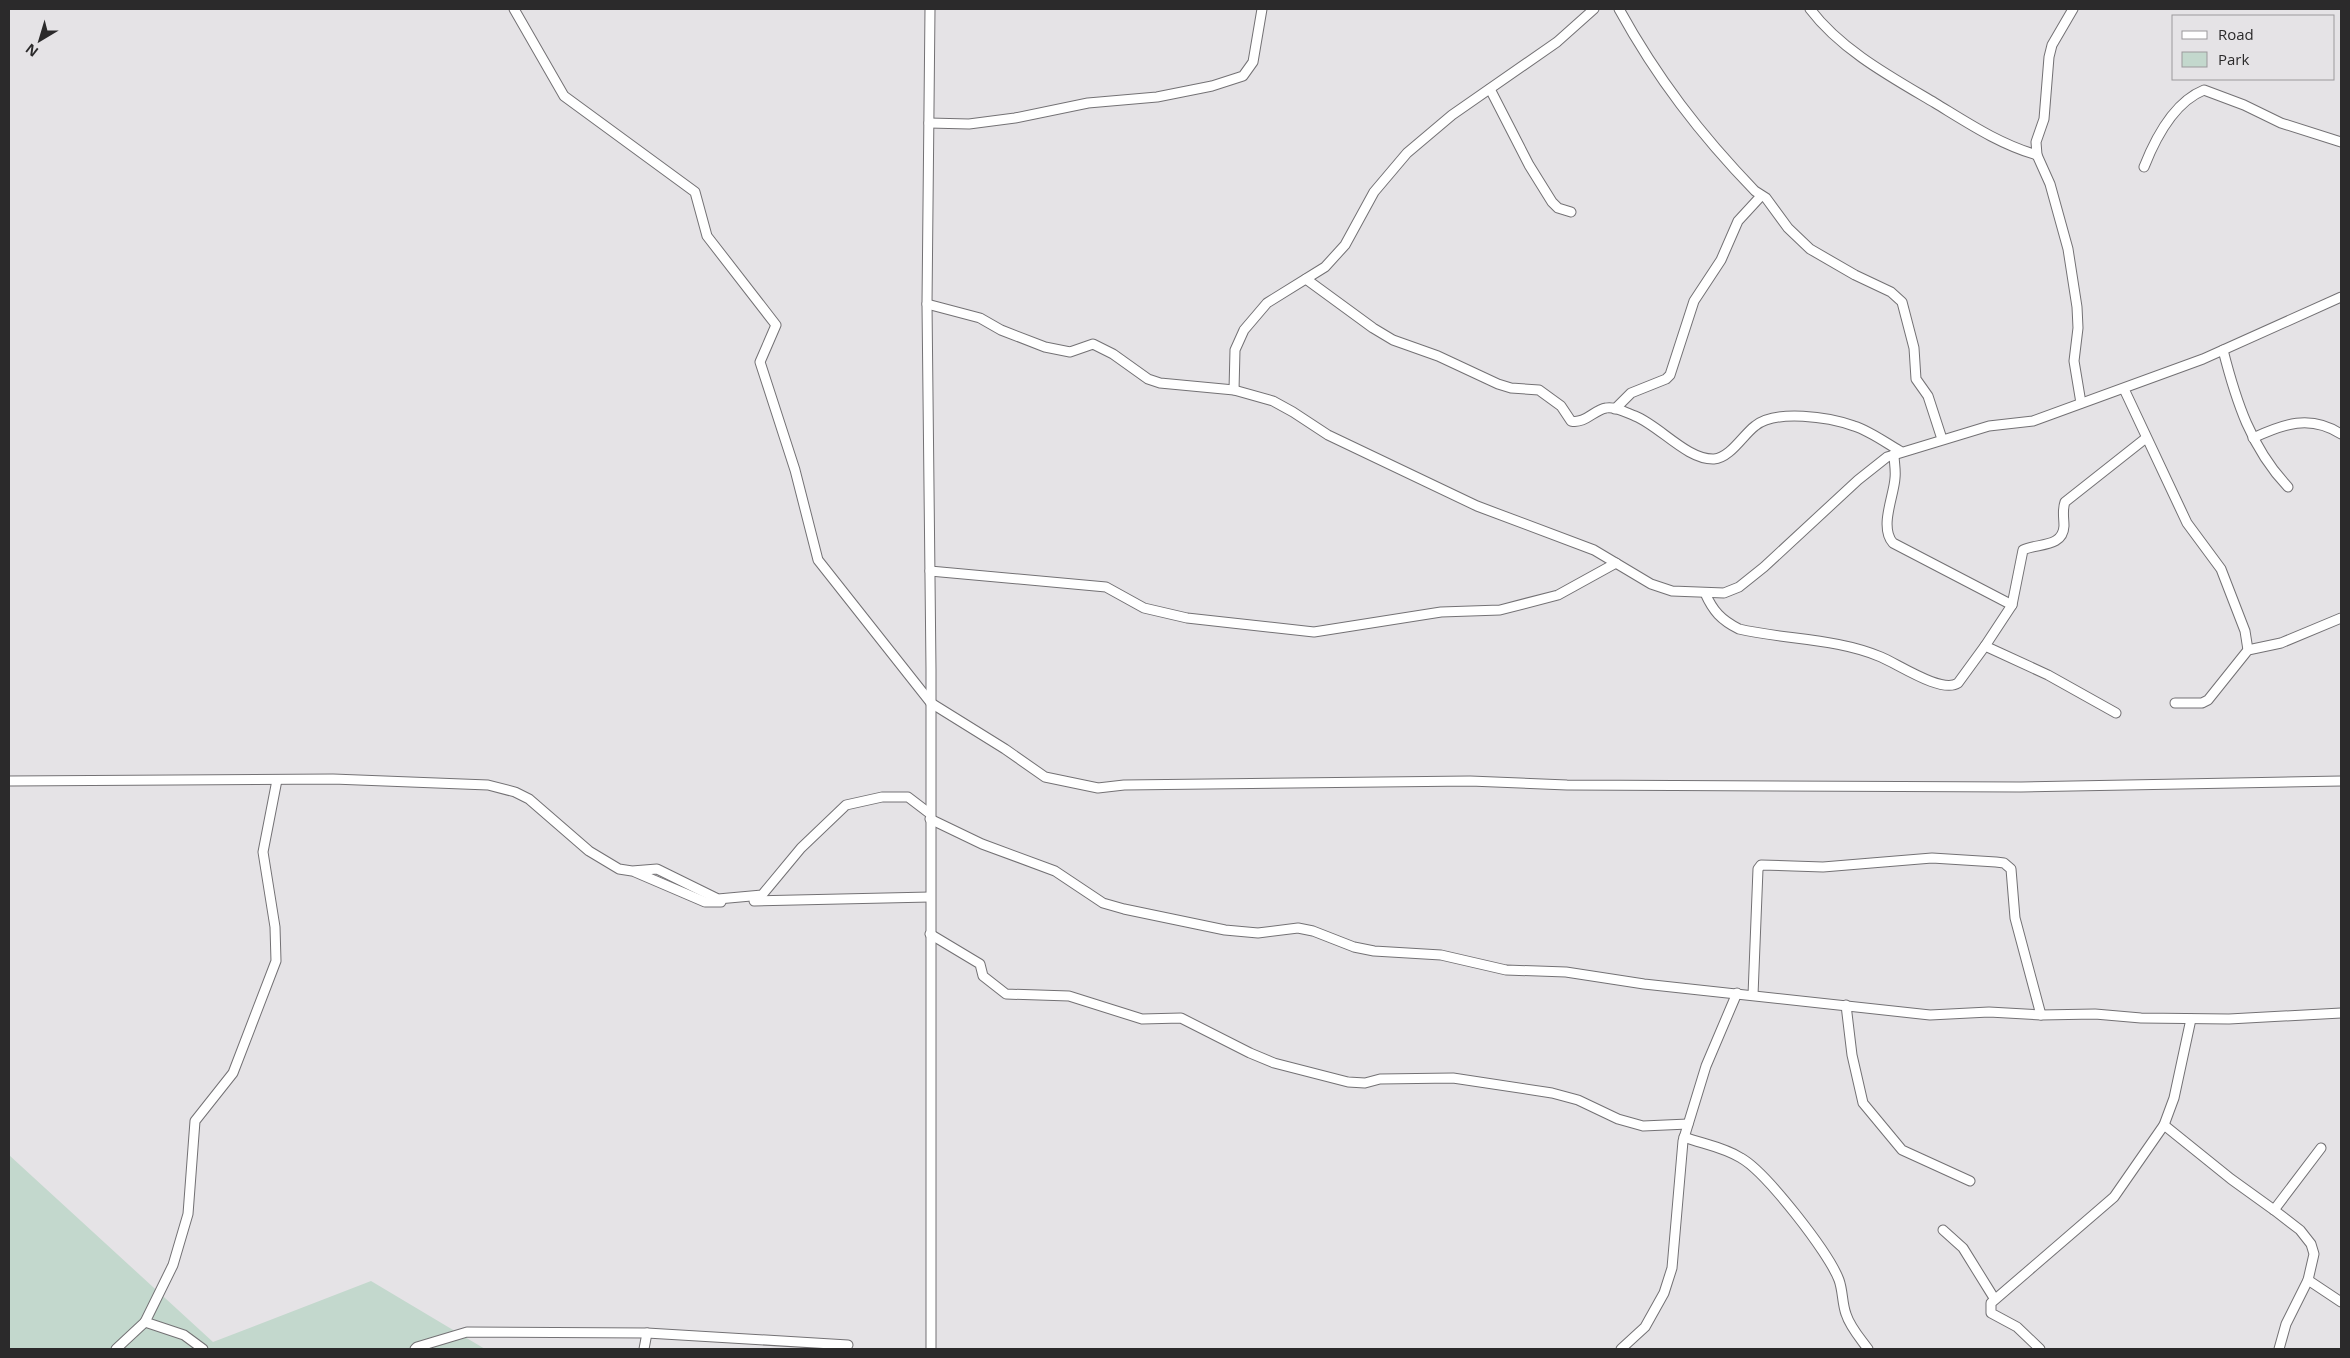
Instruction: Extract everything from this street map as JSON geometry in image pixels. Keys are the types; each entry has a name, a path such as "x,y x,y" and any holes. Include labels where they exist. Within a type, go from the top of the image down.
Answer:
{"street":[{"path":"514,9 564,96 696,192 707,236 776,325 760,362 796,470 818,560 931,703 1005,749 1045,777 1098,788 1124,785 1461,781 1577,785 2011,786 2341,782"},
{"path":"930,9 927,304 931,703 931,1349"},
{"path":"929,124 969,124 1015,118 1088,103 1157,97 1212,86 1244,76 1253,62 1262,9"},
{"path":"1234,390 1235,350 1244,330 1267,304 1325,267 1346,245 1374,192 1407,153 1452,115 1557,42 1594,9"},
{"path":"1619,9 1641,49 1674,98 1711,145 1761,196 1766,198 1788,228 1810,249 1891,292 1902,302 1914,348 1916,379 1928,396 1942,439"},
{"path":"1810,9 1856,51 1892,78 1989,136 2014,148 2037,155"},
{"path":"2073,9 2056,35 2048,57 2044,119 2036,142 2037,155 2050,184 2068,249 2077,307 2078,328 2074,361 2081,403"},
{"path":"1490,89 1529,165 1552,202 1558,208 1571,212"},
{"path":"2144,167 2159,134 2173,116 2188,100 2204,90 2244,105 2281,123 2341,142"},
{"path":"1615,409 1631,393 1666,379 1670,375 1694,300 1722,260 1738,221 1761,196"},
{"path":"1306,279 1373,328 1394,340 1438,356 1498,384 1511,388 1539,390 1561,406 1571,421 1576,422 1606,408 1615,409 1637,417 1692,453 1706,459 1717,459 1725,454 1753,427 1772,417 1830,420 1855,426 1897,452"},
{"path":"927,304 980,318 1002,330 1045,347 1070,352 1092,344 1113,354 1148,379 1160,383 1234,390 1283,406 1328,435 1490,511 1594,550 1651,584 1672,591 1724,593 1739,587 1764,568 1877,463 1897,452 1989,426 2033,421 2124,389 2223,350 2341,297"},
{"path":"2223,350 2233,389 2252,438 2272,470 2288,487"},
{"path":"2124,389 2187,523 2222,569 2239,614 2248,650"},
{"path":"2252,438 2307,420 2341,434"},
{"path":"1704,593 1713,612 1726,623 1739,628 1854,647 1881,657 1936,683 1954,686 1985,646 2012,605 2019,559 2023,550 2055,542 2060,538 2063,534 2065,502 2146,438"},
{"path":"1897,452 1887,532 1889,539 1893,543 2012,605"},
{"path":"930,571 1106,587 1144,608 1187,618 1314,632 1441,612 1500,610 1558,595 1616,564"},
{"path":"2175,703 2202,703 2208,700 2248,650 2281,643 2341,618"},
{"path":"1985,646 2048,676 2116,713"},
{"path":"116,1349 145,1322 173,1265 188,1214 195,1121 233,1073 276,961 275,927 263,852 276,780"},
{"path":"9,781 276,780 441,782 488,786 515,792 539,805 562,829 605,862 619,869 632,871 657,869 718,899 762,895 802,848 846,805 882,797 908,797 930,816 982,844 1055,872 1103,903 1224,930 1258,933 1298,928 1374,951 1441,955 1506,970 1566,972 1644,984 1930,1015 1990,1012 2041,1016 2095,1014 2191,1019 2296,1017 2341,1013"},
{"path":"1753,995 1758,869 1761,865 1823,867 1932,858 1996,862 2004,864 2010,869 2015,918 2041,1016"},
{"path":"632,871 704,902 930,897"},
{"path":"930,934 980,964 983,976 1006,994 1069,996 1142,1019 1181,1018 1274,1063 1348,1082 1365,1083 1380,1079 1400,1081 1435,1077 1453,1078 1552,1093 1578,1100 1618,1119 1643,1126 1688,1124"},
{"path":"1621,1349 1645,1327 1664,1293 1672,1268 1684,1137 1706,1066 1737,993"},
{"path":"1846,1005 1852,1055 1863,1103 1902,1150 1970,1180"},
{"path":"2040,1349 2017,1327 1991,1313 1991,1303 1994,1298 2052,1252 2114,1197 2164,1125 2174,1098 2191,1019"},
{"path":"2164,1125 2231,1179 2300,1230 2312,1244 2314,1254 2308,1280 2286,1324 2279,1349"},
{"path":"1684,1137 1732,1152 1744,1159 1759,1171 1782,1196 1826,1257 1839,1279 1846,1314 1868,1349"},
{"path":"2274,1210 2321,1148"},
{"path":"1943,1230 1963,1248 1994,1298"},
{"path":"2308,1280 2341,1302"},
{"path":"145,1322 184,1335 203,1349"},
{"path":"415,1349 467,1332 647,1333 848,1345"},
{"path":"644,1349 647,1333"}],"green space":[{"path":"9,1155 213,1342 371,1281 485,1349 9,1349"}]}
